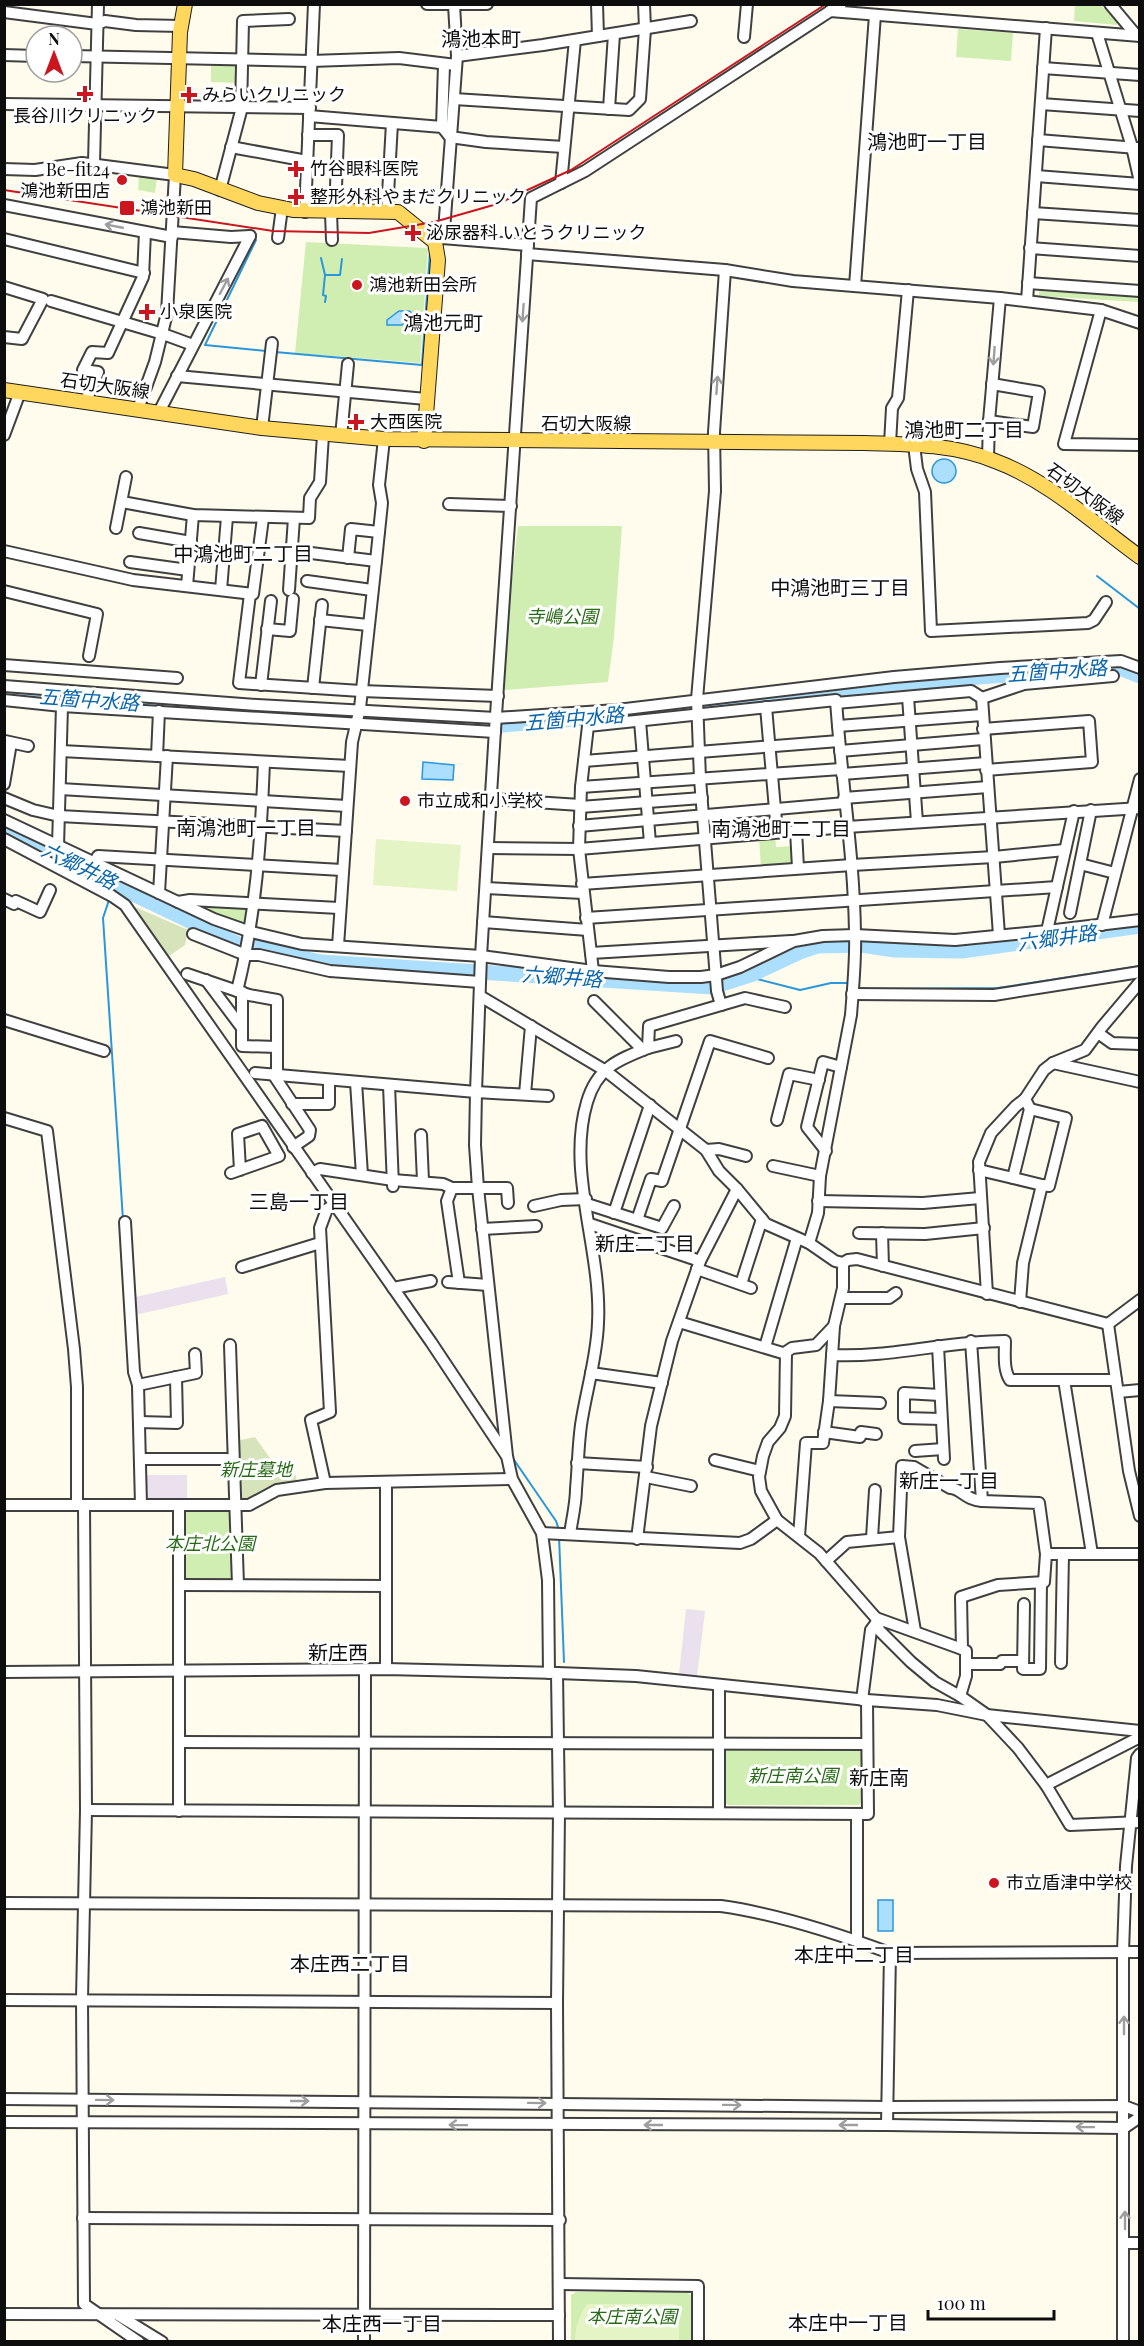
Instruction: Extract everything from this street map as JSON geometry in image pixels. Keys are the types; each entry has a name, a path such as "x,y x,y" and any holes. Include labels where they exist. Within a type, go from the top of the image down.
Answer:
{"main road":[{"path":"185,4 180,26 175,175 194,179 258,203 305,212 402,214 439,240 424,441"},
{"name":"石切大阪線","path":"4,390 262,428 384,439 890,444 954,449 988,458 1016,470 1046,488 1140,556"}],"street":[{"path":"94,163 98,4"},
{"path":"305,212 314,4"},
{"path":"427,4 487,4"},
{"path":"597,4 598,36"},
{"path":"454,99 629,110 640,99 645,29 644,4"},
{"path":"744,37 747,4"},
{"path":"559,2342 557,2003 559,1743 548,1580 542,1533 512,1479 507,1456 475,1145 483,922 531,198 585,171 841,4"},
{"path":"454,5 452,62 454,99 439,240 725,270 793,281 1027,301 1101,310 1140,323"},
{"path":"1114,6 1138,35"},
{"path":"830,11 1138,35"},
{"path":"4,12 97,24 105,21 136,25 180,26"},
{"path":"855,286 875,15"},
{"path":"220,190 241,107 243,21 289,19"},
{"path":"84,56 311,61 399,58 452,62 691,21"},
{"path":"1027,301 1046,28"},
{"path":"1036,176 1140,183 1136,148 1121,111 1097,33"},
{"path":"609,109 614,34"},
{"path":"561,183 575,40"},
{"path":"4,55 24,56"},
{"path":"442,127 452,62"},
{"path":"1043,68 1140,75"},
{"path":"4,104 95,107 241,107 310,112 442,127 450,137 486,142 564,147"},
{"path":"1041,104 1140,111"},
{"path":"387,212 392,123"},
{"path":"308,135 338,135 332,240"},
{"path":"1038,140 1136,148"},
{"path":"231,147 307,161"},
{"path":"4,169 35,170 67,163 94,163 175,175 168,306 163,334 138,409"},
{"path":"4,205 145,232 172,235 250,236 159,412"},
{"path":"278,238 282,208"},
{"path":"1033,213 1140,220"},
{"path":"86,401 98,372 83,370 92,352 108,353 123,322 144,273 145,232"},
{"path":"4,239 144,273"},
{"path":"1030,248 1140,256"},
{"path":"721,1005 717,990 713,945 700,779 697,701 715,491 715,443 725,270"},
{"path":"1028,283 1140,291"},
{"path":"4,287 44,299 21,339 4,337"},
{"path":"890,444 892,408 898,398 908,290"},
{"path":"988,458 1000,298"},
{"path":"51,301 193,345"},
{"path":"1101,310 1064,444 1140,445"},
{"path":"262,428 272,343"},
{"path":"341,436 348,364"},
{"path":"177,376 426,399"},
{"path":"989,421 1033,426 1039,392 992,384"},
{"path":"4,435 20,392"},
{"path":"122,502 193,515 309,518 310,498 320,482 323,435"},
{"path":"338,946 350,766 376,561 382,503 379,485 384,439"},
{"path":"915,445 917,469 925,492 931,630 1088,623 1094,620 1106,602"},
{"path":"116,528 126,477"},
{"path":"449,504 511,506"},
{"path":"187,586 193,515"},
{"path":"221,590 227,517"},
{"path":"263,518 253,594 250,594 239,683 361,691 498,696"},
{"path":"267,629 290,631 294,518"},
{"path":"348,558 351,529 379,531"},
{"path":"139,533 191,542"},
{"path":"4,551 133,580 250,594"},
{"path":"311,553 376,561"},
{"path":"130,562 188,570"},
{"path":"307,581 372,590"},
{"path":"4,591 97,614 89,657"},
{"path":"257,705 271,601"},
{"path":"313,688 322,605"},
{"path":"321,620 368,625"},
{"path":"4,700 62,706 159,711 496,725 894,677 1051,664 1121,661 1140,668"},
{"path":"1051,664 1051,681"},
{"path":"4,665 177,678"},
{"path":"982,698 1024,684 1113,676"},
{"path":"4,686 257,705 357,718"},
{"path":"836,703 971,691 982,698"},
{"path":"909,697 917,822"},
{"path":"982,698 999,935"},
{"path":"593,971 579,849 581,788 588,726 836,700 852,865 855,936 852,994 841,1067 820,1176 818,1213 809,1243"},
{"path":"58,846 62,706"},
{"path":"766,707 777,832"},
{"path":"159,711 165,795 159,893"},
{"path":"838,726 982,715"},
{"path":"639,721 650,843"},
{"path":"581,788 772,774 1092,762 1089,722 912,745 770,746 584,761"},
{"path":"4,784 8,742 28,746"},
{"path":"61,751 350,766"},
{"path":"264,762 261,827 251,932 240,992 242,1046 277,1047"},
{"path":"1102,925 1115,873 1136,808 1140,779"},
{"path":"579,826 988,787"},
{"path":"60,789 347,806"},
{"path":"4,798 33,810 59,816 345,831"},
{"path":"491,798 580,806 702,798"},
{"path":"488,848 579,849 706,837 991,816 1136,808"},
{"path":"1070,913 1091,810"},
{"path":"1047,931 1074,811"},
{"path":"4,820 214,919 251,932 302,944 593,971 701,977 716,976 740,967 794,941"},
{"path":"796,831 798,868"},
{"path":"4,839 125,905 393,1288 507,1456"},
{"path":"486,888 582,888 708,875 994,857 1065,850"},
{"path":"94,863 98,856 342,870"},
{"path":"1080,864 1115,873"},
{"path":"586,918 1057,887"},
{"path":"4,899 14,904 16,901 40,912 50,890"},
{"path":"177,902 190,900 254,902 339,908"},
{"path":"591,953 794,941 823,936 955,940 1020,935 1140,920"},
{"path":"483,922 588,930"},
{"path":"194,934 246,952 330,971 481,981"},
{"path":"852,994 994,995 1140,972"},
{"path":"187,974 240,992 277,1000 275,1075 310,1130 309,1136 274,1147"},
{"path":"206,980 242,1028"},
{"path":"1013,1178 1028,1104 1044,1070 1053,1063 1085,1050 1140,982"},
{"path":"480,996 606,1071 706,1150 719,1171 766,1224 809,1243 835,1261 843,1263 857,1259 1108,1324"},
{"path":"645,1049 650,1026 745,999 785,1007"},
{"path":"594,1001 645,1049"},
{"path":"4,1020 104,1051"},
{"path":"525,1094 531,1026"},
{"path":"1098,1033 1112,1043 1140,1044"},
{"path":"570,1534 582,1420 598,1323 598,1276 581,1168 582,1123 595,1081 614,1062 645,1049 676,1041"},
{"path":"637,1220 651,1179 662,1181 710,1041 768,1058"},
{"path":"826,1151 807,1126 823,1062 841,1067"},
{"path":"1053,1063 1140,1082"},
{"path":"255,1073 548,1096"},
{"path":"777,1120 789,1074 819,1080"},
{"path":"292,1104 329,1104 329,1080"},
{"path":"356,1082 362,1175"},
{"path":"389,1085 393,1183"},
{"path":"979,1170 1049,1186 1066,1118 1028,1104 1016,1106 991,1133 981,1153 979,1170 980,1198 984,1228 987,1294"},
{"path":"615,1213 650,1105"},
{"path":"4,1118 47,1131 74,1349 85,1673 86,1810 82,2000 84,2304 126,2338 140,2342"},
{"path":"262,1126 274,1147 279,1156 236,1171 238,1134 262,1126"},
{"path":"421,1135 423,1181"},
{"path":"706,1150 719,1149 746,1156"},
{"path":"773,1166 820,1176"},
{"path":"312,1173 320,1169 362,1175 393,1183 423,1181 452,1188 507,1188 508,1203"},
{"path":"1020,1302 1023,1263 1042,1185"},
{"path":"452,1188 447,1201 454,1282 488,1285"},
{"path":"637,1539 651,1425 679,1322 699,1265 737,1189"},
{"path":"818,1201 923,1203 980,1198"},
{"path":"534,1206 561,1200 586,1201 662,1228 674,1206"},
{"path":"325,1483 311,1419 330,1412 320,1228 327,1209 334,1205"},
{"path":"590,1224 699,1265 746,1286 762,1219"},
{"path":"125,1222 134,1372 138,1385 141,1505"},
{"path":"482,1229 536,1226"},
{"path":"859,1233 925,1234 984,1228"},
{"path":"882,1233 883,1266"},
{"path":"765,1347 797,1238"},
{"path":"242,1267 320,1243"},
{"path":"799,1536 806,1443 823,1443 829,1401 834,1326 841,1298 843,1263"},
{"path":"393,1288 431,1281"},
{"path":"841,1298 889,1298 896,1293"},
{"path":"1108,1324 1140,1300"},
{"path":"679,1322 786,1354"},
{"path":"1108,1324 1129,1471 1140,1516"},
{"path":"834,1326 816,1346 792,1348 786,1354 785,1416 780,1428 768,1442 760,1471 761,1491 777,1520 799,1536 826,1561 877,1619 879,1630 911,1662 934,1682 960,1696 987,1715 1018,1748 1046,1785 1070,1825 1135,1822"},
{"path":"832,1355 861,1357 971,1341 1005,1341 1005,1366 1010,1380 1116,1380"},
{"path":"971,1341 982,1501"},
{"path":"230,1345 238,1585"},
{"path":"915,1451 943,1454 938,1346"},
{"path":"138,1385 196,1373 195,1354"},
{"path":"591,1373 662,1383"},
{"path":"139,1422 177,1423 176,1377"},
{"path":"1064,1380 1092,1554"},
{"path":"1118,1392 1140,1390"},
{"path":"940,1395 904,1393 904,1418 942,1419"},
{"path":"829,1401 880,1403"},
{"path":"824,1431 860,1437 861,1432 876,1434"},
{"path":"140,1459 227,1459"},
{"path":"715,1460 760,1471"},
{"path":"577,1463 646,1472 691,1486"},
{"path":"915,1631 899,1537 902,1466 914,1467 950,1488 955,1488 970,1500 1039,1503 1046,1554 1044,1582 998,1585 961,1597 962,1648"},
{"path":"4,1505 249,1505 277,1490 325,1483 512,1479"},
{"path":"386,1482 386,1669"},
{"path":"872,1538 875,1490"},
{"path":"179,1505 179,1811"},
{"path":"542,1533 740,1543 751,1539 777,1520"},
{"path":"826,1561 847,1542 899,1537"},
{"path":"1046,1554 1140,1554"},
{"path":"1061,1663 1063,1554"},
{"path":"1024,1604 1023,1669 1040,1669 1041,1582"},
{"path":"180,1585 386,1586"},
{"path":"86,1810 868,1814 865,1700 871,1630 877,1619"},
{"path":"877,1619 966,1651 966,1676 960,1696"},
{"path":"966,1664 1023,1661"},
{"path":"4,1672 386,1669 636,1676 937,1706 987,1715 1140,1731"},
{"path":"364,2342 365,1670"},
{"path":"719,1685 719,1812"},
{"path":"1046,1785 1140,1737"},
{"path":"180,1742 867,1744"},
{"path":"1124,2342 1123,1952 1135,1822 1137,1758 1140,1754"},
{"path":"857,1814 857,1941"},
{"path":"4,1903 721,1906 750,1910 890,1953 1140,1952"},
{"path":"887,2125 890,1953"},
{"path":"4,2000 557,2003"},
{"path":"4,2099 888,2107 1124,2106 1140,2112"},
{"path":"4,2122 1124,2128 1140,2117"},
{"path":"83,2218 560,2220"},
{"path":"1125,2243 1140,2243"},
{"path":"560,2284 698,2286 698,2342"},
{"path":"4,2314 559,2315"},
{"path":"117,2315 162,2342"},
{"path":"126,2338 135,2325"}],"shaded area":[{"path":"225,1277 228,1294 135,1315 131,1298"},
{"path":"145,1475 187,1475 187,1500 150,1500 145,1495"},
{"path":"686,1609 705,1611 697,1677 679,1674"}],"green space":[{"path":"1100,4 1117,22 1117,25 1074,21 1075,5"},
{"path":"958,29 1013,33 1011,61 956,57"},
{"path":"211,62 239,62 239,83 211,82"},
{"path":"139,176 157,178 155,193 138,190"},
{"path":"306,242 428,248 420,363 295,353"},
{"path":"1039,287 1139,293 1139,302 1039,296"},
{"name":"寺嶋公園","path":"518,526 622,526 614,636 608,682 504,690 508,613"},
{"path":"775,834 776,847 796,846 797,867 761,869 759,835"},
{"path":"376,839 461,845 457,891 373,885"},
{"path":"196,901 250,905 249,925 233,922 196,906"},
{"path":"135,907 188,930 185,945 169,956 140,918"},
{"name":"新庄墓地","path":"255,1437 272,1461 292,1459 297,1482 267,1487 246,1500 239,1501 236,1441"},
{"name":"本庄北公園","path":"189,1509 232,1509 233,1580 190,1581 185,1577 184,1514"},
{"name":"新庄南公園","path":"728,1746 857,1746 862,1750 861,1802 859,1805 728,1805 723,1801 724,1751"},
{"name":"本庄南公園","path":"576,2292 687,2292 693,2297 693,2341 571,2342 571,2295"},
{"name":"本庄南公園","path":"587,2304 675,2304 679,2308 679,2341 575,2341 578,2322"}],"water":[{"path":"399,311 409,311 412,316 402,325 387,325 387,320"},
{"path":"944,459 952,463 956,471 952,479 944,483 936,479 932,471 936,463"},
{"path":"423,762 454,765 453,780 422,779"},
{"path":"878,1900 893,1900 893,1931 878,1931"}],"waterway":[{"path":"256,240 205,345 266,351"},
{"path":"275,352 422,365 430,252"},
{"path":"321,258 325,275 340,275 342,259"},
{"path":"325,275 323,295 326,296 325,302"},
{"path":"1097,576 1140,609"},
{"name":"五箇中水路","path":"4,695 363,719 503,725 676,711 883,684 1117,667 1140,676"},
{"name":"六郷井路","path":"4,829 238,944 321,962 712,987 753,974 818,946 861,945 895,950 962,951 1140,926"},
{"name":"六郷井路","path":"111,892 114,885"},
{"path":"126,890 131,905"},
{"path":"109,900 103,918 123,1220"},
{"path":"880,989 998,988 1140,966"},
{"path":"753,974 757,979 800,990 831,983 848,983"},
{"path":"184,980 227,1042"},
{"path":"251,1076 296,1140"},
{"path":"132,1381 134,1433"},
{"path":"512,1457 556,1521 559,1530"},
{"path":"559,1536 564,1662"}],"railway":[{"path":"4,190 273,231 369,233 434,222 497,204 571,170 826,4"}],"place":[{"name":"長谷川クリニック","path":"85,94"},
{"name":"みらいクリニック","path":"189,95"},
{"name":"竹谷眼科医院","path":"296,169"},
{"name":"Be-fit24 鴻池新田店","path":"122,180"},
{"name":"整形外科やまだクリニック","path":"296,197"},
{"name":"鴻池新田","path":"127,208"},
{"name":"泌尿器科 いとうクリニック","path":"413,233"},
{"name":"鴻池新田会所","path":"357,285"},
{"name":"小泉医院","path":"147,312"},
{"name":"大西医院","path":"356,422"},
{"name":"市立成和小学校","path":"405,801"},
{"name":"市立盾津中学校","path":"994,1883"}],"district":[{"name":"鴻池本町","path":"481,39"},
{"name":"鴻池町一丁目","path":"927,142"},
{"name":"鴻池元町","path":"443,323"},
{"name":"鴻池町二丁目","path":"964,430"},
{"name":"中鴻池町二丁目","path":"243,554"},
{"name":"中鴻池町三丁目","path":"840,588"},
{"name":"南鴻池町一丁目","path":"246,828"},
{"name":"南鴻池町二丁目","path":"781,829"},
{"name":"三島一丁目","path":"299,1202"},
{"name":"新庄二丁目","path":"645,1244"},
{"name":"新庄一丁目","path":"949,1481"},
{"name":"新庄西","path":"338,1653"},
{"name":"新庄南","path":"879,1778"},
{"name":"本庄中二丁目","path":"854,1955"},
{"name":"本庄西二丁目","path":"350,1964"},
{"name":"本庄中一丁目","path":"848,2323"},
{"name":"本庄西一丁目","path":"382,2324"}]}
